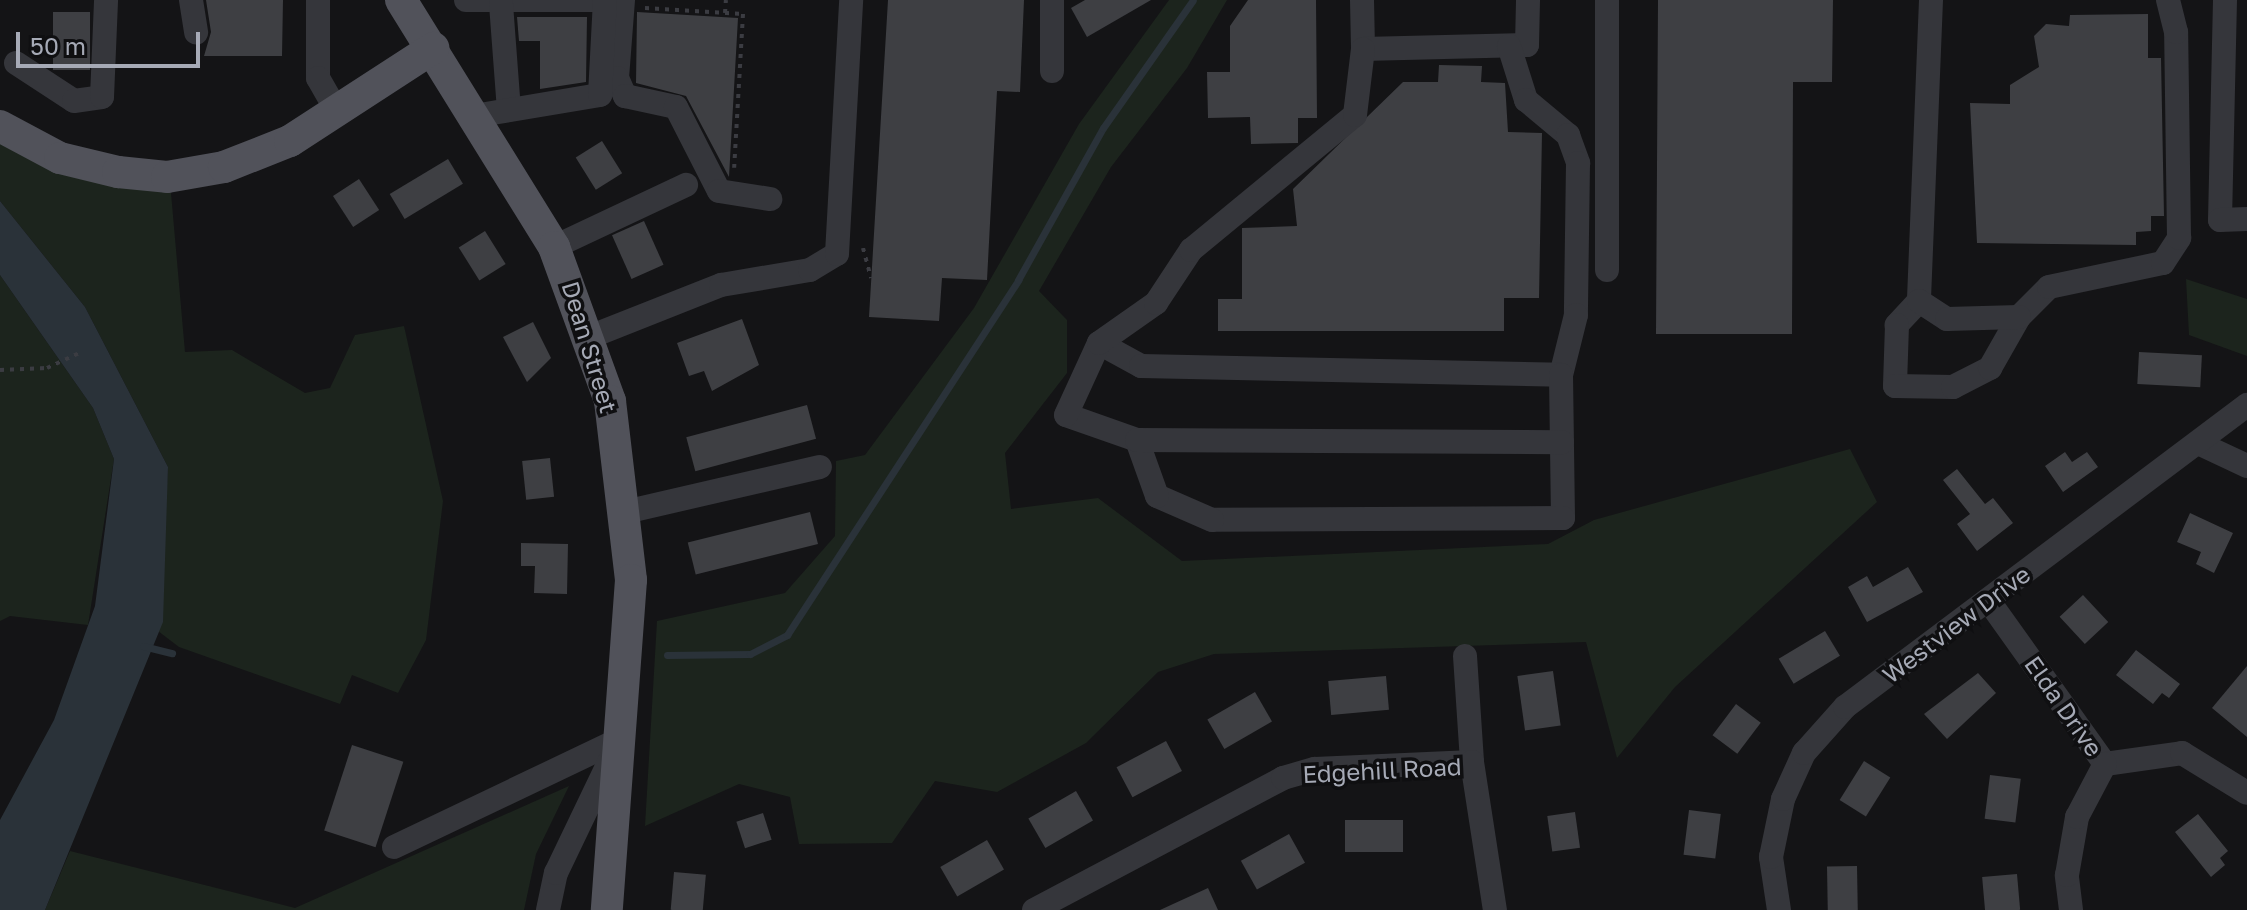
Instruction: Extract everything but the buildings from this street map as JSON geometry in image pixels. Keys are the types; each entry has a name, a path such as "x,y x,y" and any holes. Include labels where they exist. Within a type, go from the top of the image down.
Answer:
{"main road":[{"name":"Dean Street","path":"401,0 554,247 592,336 618,443 631,580 607,910"},
{"path":"0,126 60,158 167,177 224,167 338,113 433,48"}],"street":[{"path":"16,63 74,101 102,97 106,0"},
{"path":"191,0 196,33"},
{"path":"318,0 318,78 338,113"},
{"path":"466,0 501,4 598,0"},
{"path":"474,116 600,95 605,0"},
{"path":"592,336 733,281 810,270 837,254 851,0"},
{"path":"1052,0 1052,71"},
{"path":"1362,0 1363,49 1355,115 1191,250 1156,303 1099,343 1066,415 1137,440 1562,442"},
{"path":"1363,49 1527,45 1528,0"},
{"path":"1607,0 1607,270"},
{"path":"1931,0 1919,301 1897,325 1895,386 1953,387 1990,368 2019,317 2049,287 2163,263 2179,238 2176,32 2168,0"},
{"path":"2225,0 2220,220 2247,219"},
{"path":"501,4 509,110"},
{"path":"629,4 617,78 625,96 676,107 719,191 770,199"},
{"path":"1137,440 1157,496 1212,520 1563,518 1561,375 1576,315 1578,163 1568,135 1526,100 1509,46"},
{"path":"554,247 686,185"},
{"path":"1919,301 1947,319 2019,317"},
{"path":"1099,343 1141,366 1561,375"},
{"name":"Westview Drive","path":"1779,910 1774,828 1804,753 1845,707 2247,405"},
{"path":"2198,443 2247,466"},
{"path":"625,512 820,467"},
{"name":"Elda Drive","path":"1988,600 2105,764 2182,753 2247,793"},
{"path":"1465,656 1472,762"},
{"path":"394,847 620,739"},
{"name":"Dean Street","path":"548,910 556,873 620,739"},
{"name":"Edgehill Road","path":"1034,910 1283,778 1315,769 1472,762 1495,910"},
{"path":"2071,910 2067,875 2077,817 2105,764"}],"path":[{"path":"725,13 726,0"},
{"path":"629,4 743,14 734,178"},
{"path":"853,244 862,247 871,278"},
{"path":"0,370 47,368 79,353"}],"shaded area":[{"path":"1169,0 1227,0 1187,68 1111,167 1039,291 1067,320 1067,373 1005,453 1011,509 1098,498 1182,561 1548,544 1594,520 1850,449 1877,502 1675,687 1617,758 1586,642 1214,654 1158,672 1086,743 997,792 935,781 892,843 799,844 790,797 739,784 645,826 657,621 785,593 835,536 836,461 865,455 974,308 1079,124"},
{"path":"0,137 64,174 171,193 185,352 232,350 305,393 330,388 355,335 404,326 443,501 426,640 398,693 352,675 340,704 179,647 158,631 168,467 85,307 0,201"},
{"path":"0,201 85,307 168,467 163,622 45,910 0,910 0,820 54,720 95,606 114,459 93,408 0,275"},
{"path":"0,275 93,408 114,459 88,625 10,616 0,621"},
{"path":"2186,279 2247,299 2247,356 2189,335"},
{"path":"569,786 536,854 524,910 45,910 70,851 295,908"}],"waterway":[{"path":"667,655 750,654 787,635 1018,280 1103,128 1193,0"},
{"path":"143,646 172,653"}]}
